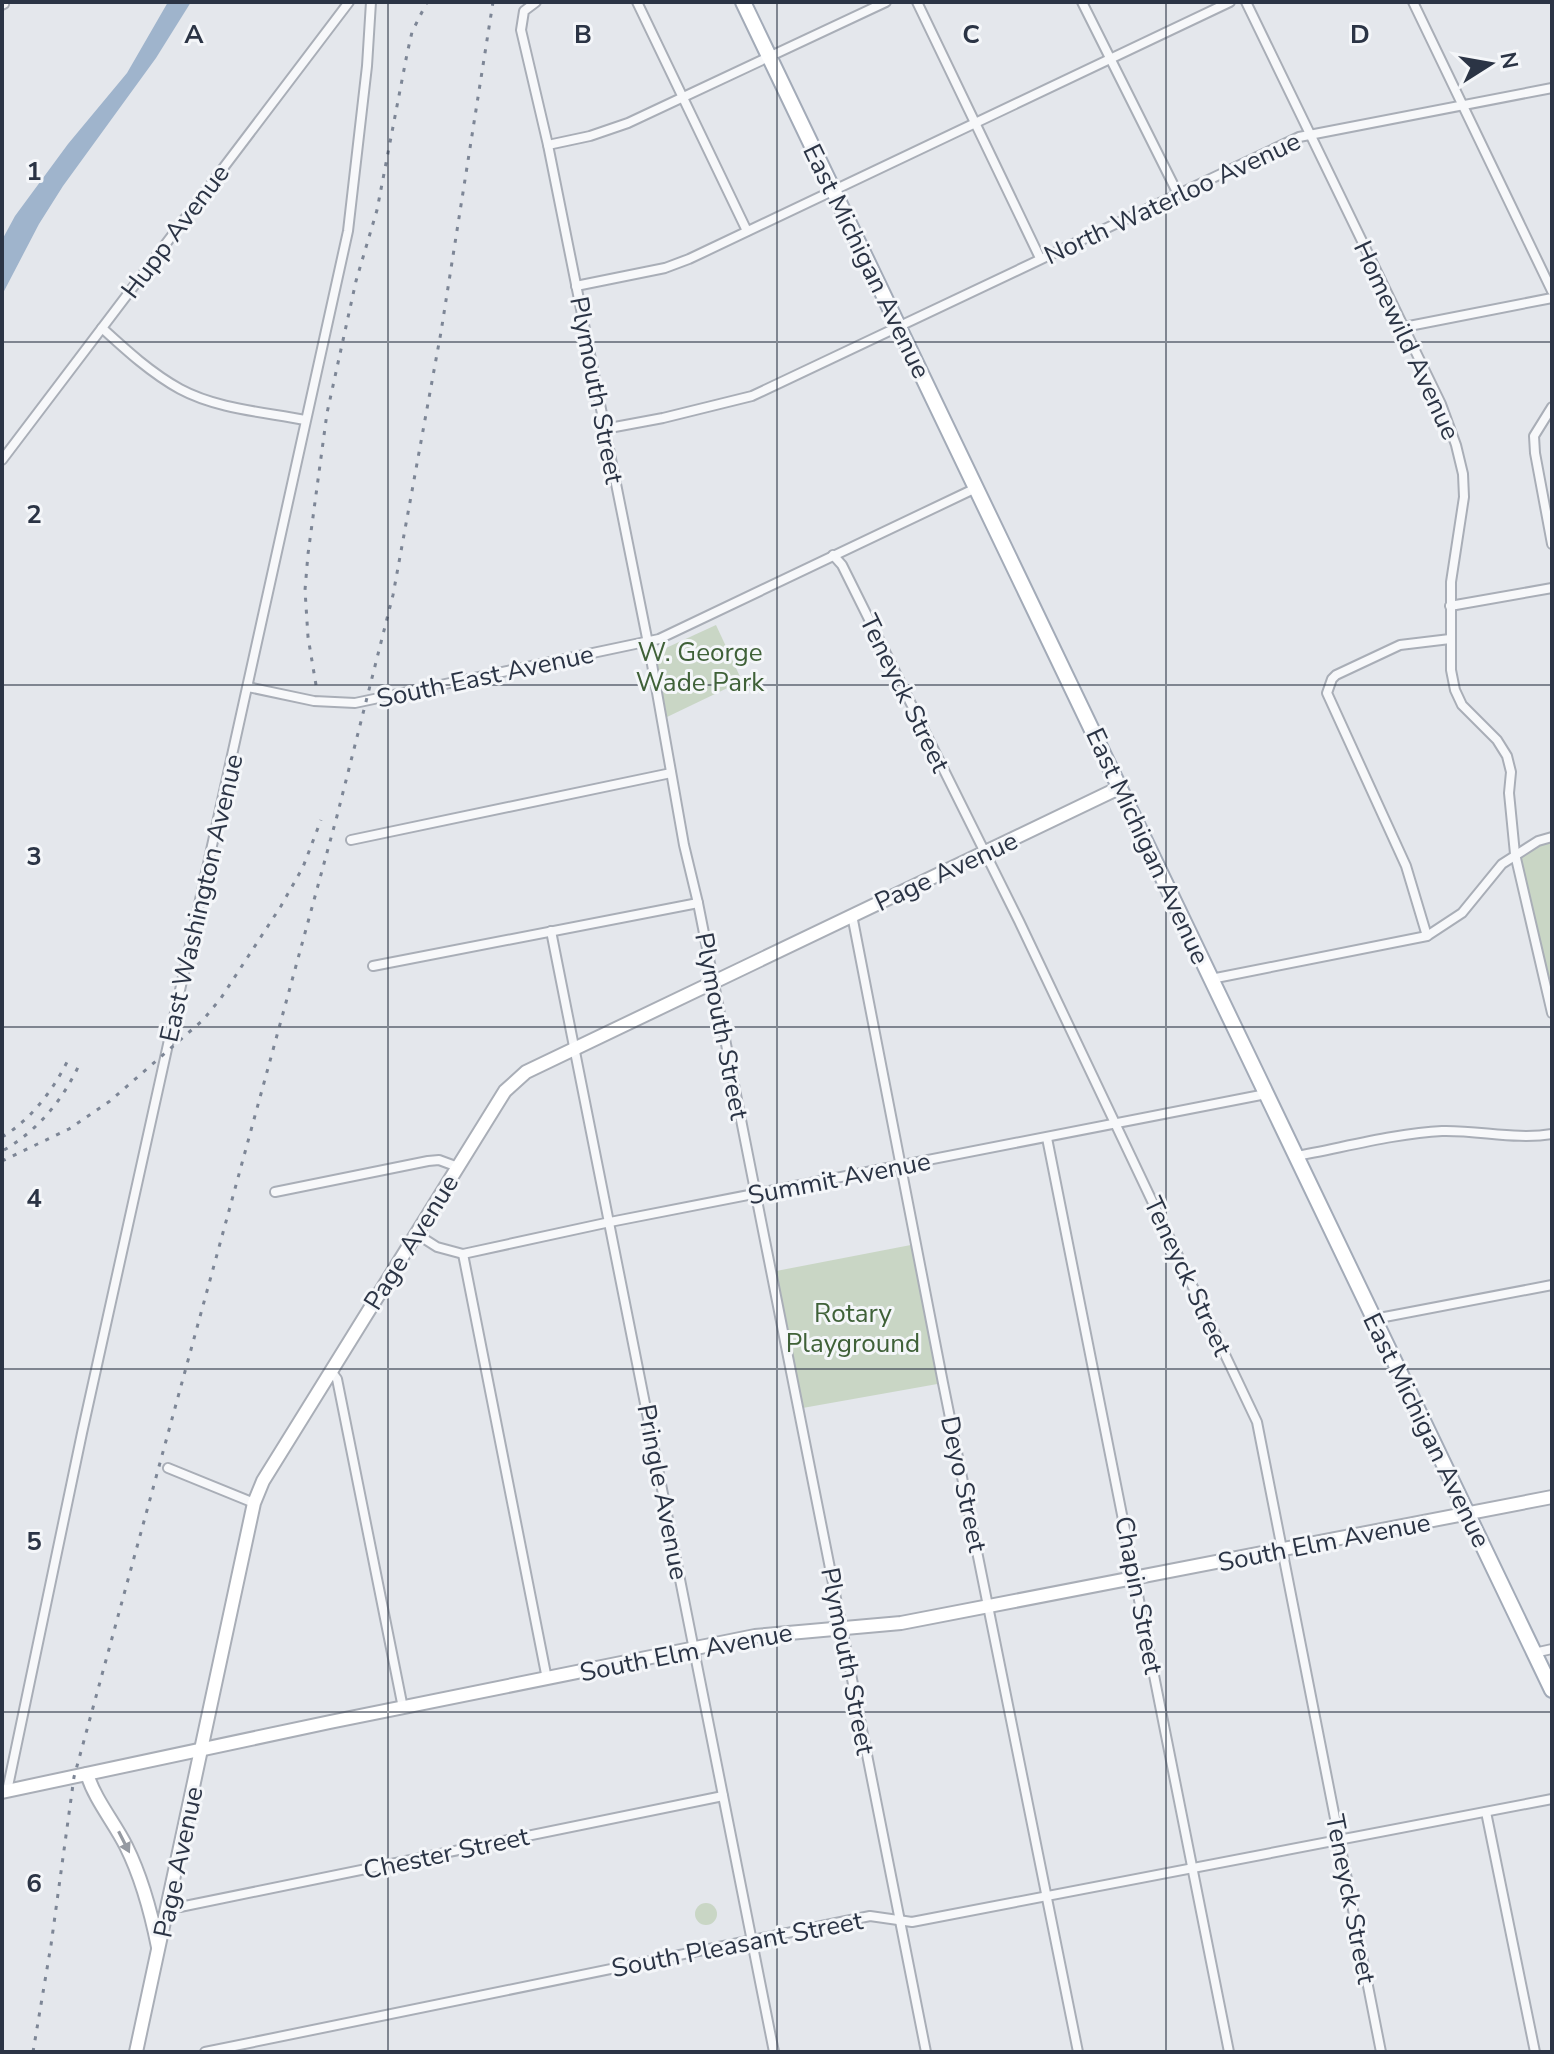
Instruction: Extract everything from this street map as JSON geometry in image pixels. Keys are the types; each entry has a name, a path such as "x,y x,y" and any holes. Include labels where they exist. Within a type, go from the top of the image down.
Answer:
{"main road":[{"name":"East Michigan Avenue","path":"743,2 1552,1690"}],"street":[{"name":"Hupp Avenue","path":"2,460 349,2"},
{"name":"East Washington Avenue","path":"5,1792 352,207 371,2"},
{"path":"637,2 747,231"},
{"path":"548,145 601,133 683,98 886,2"},
{"path":"917,2 1040,258"},
{"path":"1082,2 1178,194"},
{"path":"576,286 665,268 1230,2"},
{"name":"Homewild Avenue","path":"1246,2 1441,404 1456,445 1463,474 1464,497 1451,582 1450,639 1455,690 1462,705 1497,740 1507,756 1511,772 1509,793 1515,854 1552,1013"},
{"path":"1413,2 1552,291"},
{"name":"Plymouth Street","path":"534,3 524,11 521,30 548,145 926,2052"},
{"name":"North Waterloo Avenue","path":"604,429 739,400 1251,158 1311,134 1552,88"},
{"path":"1404,327 1552,298"},
{"path":"102,328 138,360 180,389 210,402 305,420"},
{"path":"1552,407 1534,436 1552,544"},
{"name":"South East Avenue","path":"248,687 314,701 355,703 659,639 976,488"},
{"name":"Teneyck Street","path":"833,555 842,565 1019,921 1257,1422 1381,2052"},
{"path":"1450,606 1552,588"},
{"path":"1427,936 1406,866 1327,693 1336,675 1400,645 1450,639"},
{"path":"351,840 671,773"},
{"name":"Page Avenue","path":"136,2052 254,1503 263,1481 415,1233 511,1084 526,1072 574,1048 1121,787"},
{"path":"1210,979 1427,936 1462,913 1502,864 1515,854 1552,837"},
{"path":"373,966 698,903"},
{"name":"Deyo Street","path":"852,915 1078,2052"},
{"name":"Pringle Avenue","path":"551,931 774,2052"},
{"name":"Summit Avenue","path":"463,1254 610,1222 1266,1094"},
{"path":"1296,1156 1436,1131 1468,1130 1533,1137 1552,1134"},
{"name":"Chapin Street","path":"1047,1138 1229,2052"},
{"path":"275,1192 428,1161 439,1160 458,1167"},
{"path":"415,1233 437,1247 463,1254 547,1679"},
{"path":"1374,1319 1552,1285"},
{"path":"331,1371 337,1379 403,1708"},
{"path":"168,1468 254,1503"},
{"name":"South Elm Avenue","path":"5,1792 767,1633 901,1623 1552,1497"},
{"path":"1534,1653 1552,1649"},
{"path":"87,1774 90,1786 137,1869 159,1951"},
{"name":"Chester Street","path":"169,1904 180,1907 723,1796"},
{"name":"South Pleasant Street","path":"205,2052 870,1916 912,1922 1552,1799"},
{"path":"1486,1812 1535,2052"}],"green space":[{"name":"W. George Wade Park","path":"716,625 742,681 667,717 655,653"},
{"path":"1552,837 1552,1001 1515,854"},
{"name":"Rotary Playground","path":"916,1244 943,1383 797,1409 771,1272"},
{"path":"706,1903 714,1906 717,1914 714,1922 706,1925 698,1922 695,1914 698,1906"}],"water":[{"path":"168,2 191,2 156,58 63,186 2,295 2,240 15,216 68,144 127,73"}],"railway":[{"path":"316,685 308,637 305,590 327,413 356,281 377,210 412,32 427,2"},
{"path":"33,2052 74,1777 337,816 393,595 441,332 493,2"},
{"path":"2,1161 69,1129 110,1101 203,1020 221,998 281,906 303,867 321,820"},
{"path":"2,1137 41,1102 69,1058"},
{"path":"4,1150 50,1112 81,1061"}]}
